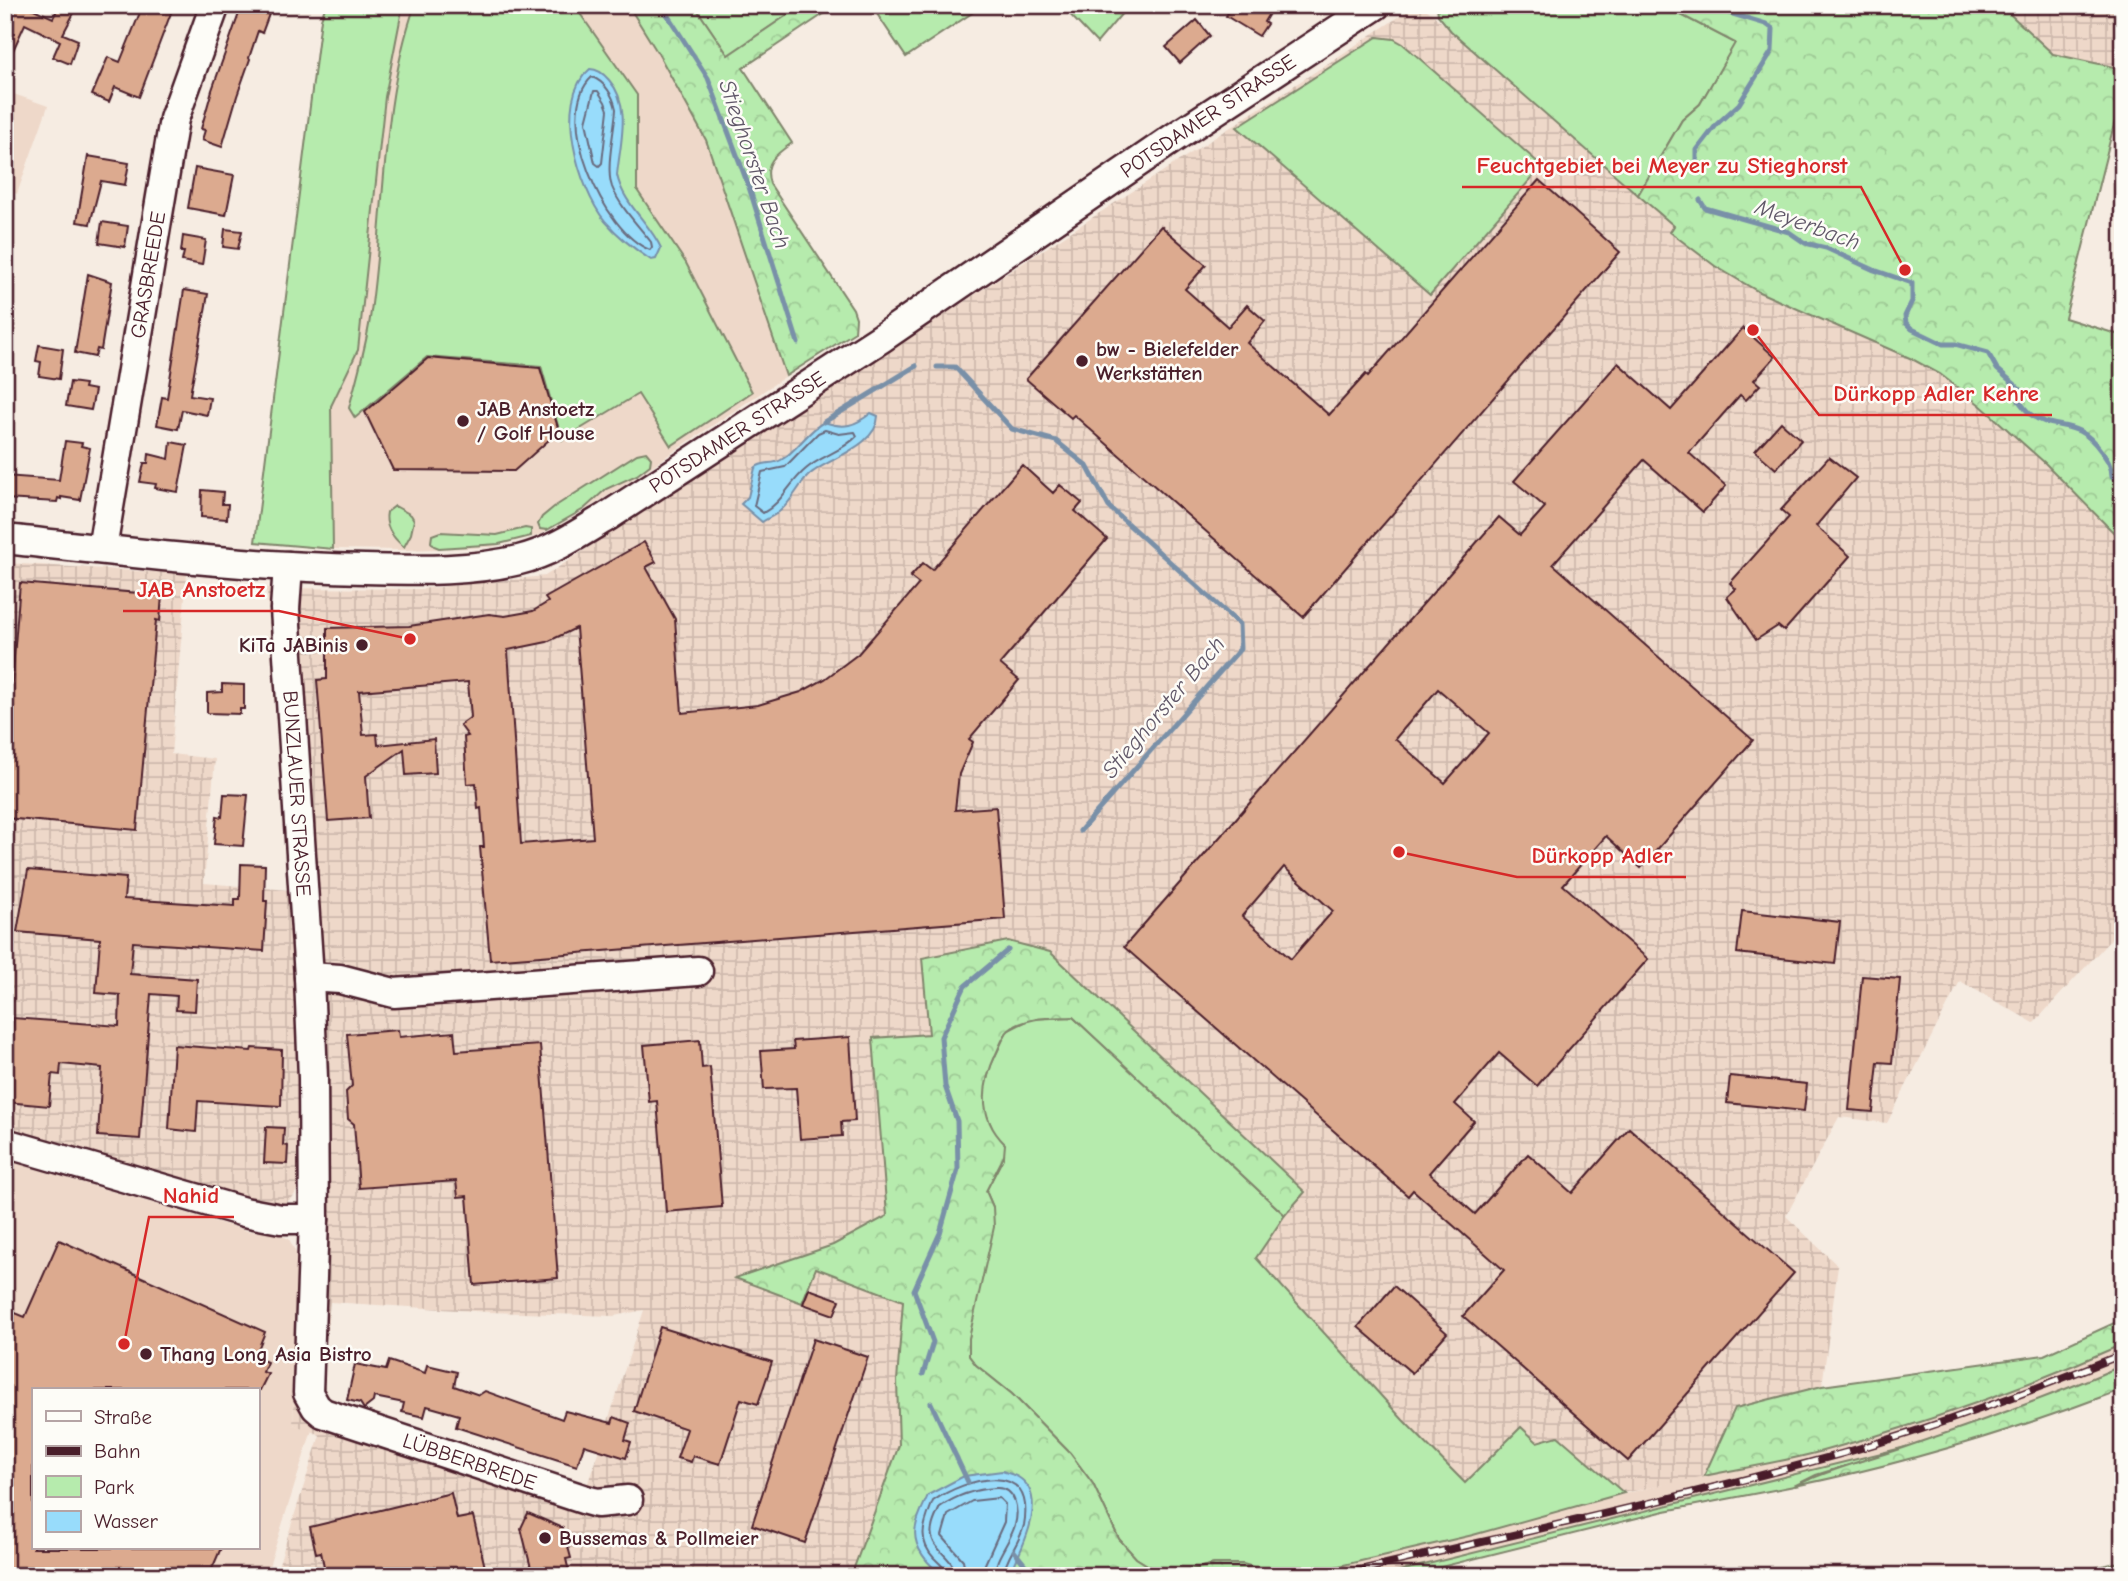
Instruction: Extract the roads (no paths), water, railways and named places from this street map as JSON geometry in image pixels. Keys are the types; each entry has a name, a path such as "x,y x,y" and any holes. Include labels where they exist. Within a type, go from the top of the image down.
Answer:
{"street":[{"name":"GRASBREEDE","path":"102,549 174,119 215,5"},
{"name":"POTSDAMER STRASSE","path":"5,539 288,566 406,570 474,568 520,560 569,540 883,337 1175,137 1376,5"},
{"name":"BUNZLAUER STRASSE","path":"288,566 285,610 309,977 314,1124 314,1219 307,1378 308,1393 316,1407"},
{"path":"309,977 340,979 394,993 698,971"},
{"path":"5,1143 244,1212 281,1219 314,1219"},
{"name":"LÜBBERBREDE","path":"316,1407 323,1413 586,1500 597,1503 628,1500"}],"water":[{"path":"590,69 607,78 620,101 623,125 617,175 630,204 661,248 656,259 651,260 638,251 605,221 586,188 574,145 571,122 573,101 579,83"},
{"path":"871,413 878,416 869,436 850,451 809,475 777,513 762,522 741,504 748,497 755,468 781,460 824,422 849,425"},
{"path":"1002,1471 1018,1477 1028,1486 1033,1511 1025,1539 1009,1576 945,1576 927,1561 916,1541 917,1522 928,1495 964,1476"}],"waterway":[{"name":"Stieghorster Bach","path":"661,5 708,78 749,187 798,343"},
{"name":"Meyerbach","path":"1697,164 1697,150 1717,124 1739,104 1772,51 1773,29 1766,24 1703,5"},
{"name":"Meyerbach","path":"1700,200 1705,208 1789,232 1805,243 1826,248 1874,270 1912,283 1912,301 1905,316 1906,323 1912,329 1943,344 1955,344 1988,353 1997,369 2020,389 2019,401 2030,414 2039,420 2083,433 2105,457 2112,476 2123,484"},
{"name":"Stieghorster Bach","path":"824,422 916,366"},
{"name":"Stieghorster Bach","path":"937,367 955,367 1012,429 1056,441 1087,466 1109,507 1239,624 1240,649 1080,831"},
{"path":"923,1374 933,1342 914,1290 940,1233 958,1169 957,1121 945,1086 941,1037 965,986 1008,950"},
{"path":"931,1403 968,1482"},
{"path":"1014,1551 1034,1576"}],"railway":[{"path":"1335,1576 1654,1502 1844,1453 1985,1407 2123,1354"}],"place":[{"name":"Feuchtgebiet bei Meyer zu Stieghorst","path":"1905,270"},
{"name":"Dürkopp Adler Kehre","path":"1753,330"},
{"name":"bw - Bielefelder Werkstätten","path":"1082,361"},
{"name":"JAB Anstoetz / Golf House","path":"463,421"},
{"name":"JAB Anstoetz","path":"410,639"},
{"name":"KiTa JABinis","path":"362,645"},
{"name":"Dürkopp Adler","path":"1399,852"},
{"name":"Nahid","path":"124,1344"},
{"name":"Thang Long Asia Bistro","path":"146,1354"},
{"name":"Bussemas & Pollmeier","path":"545,1538"}]}
